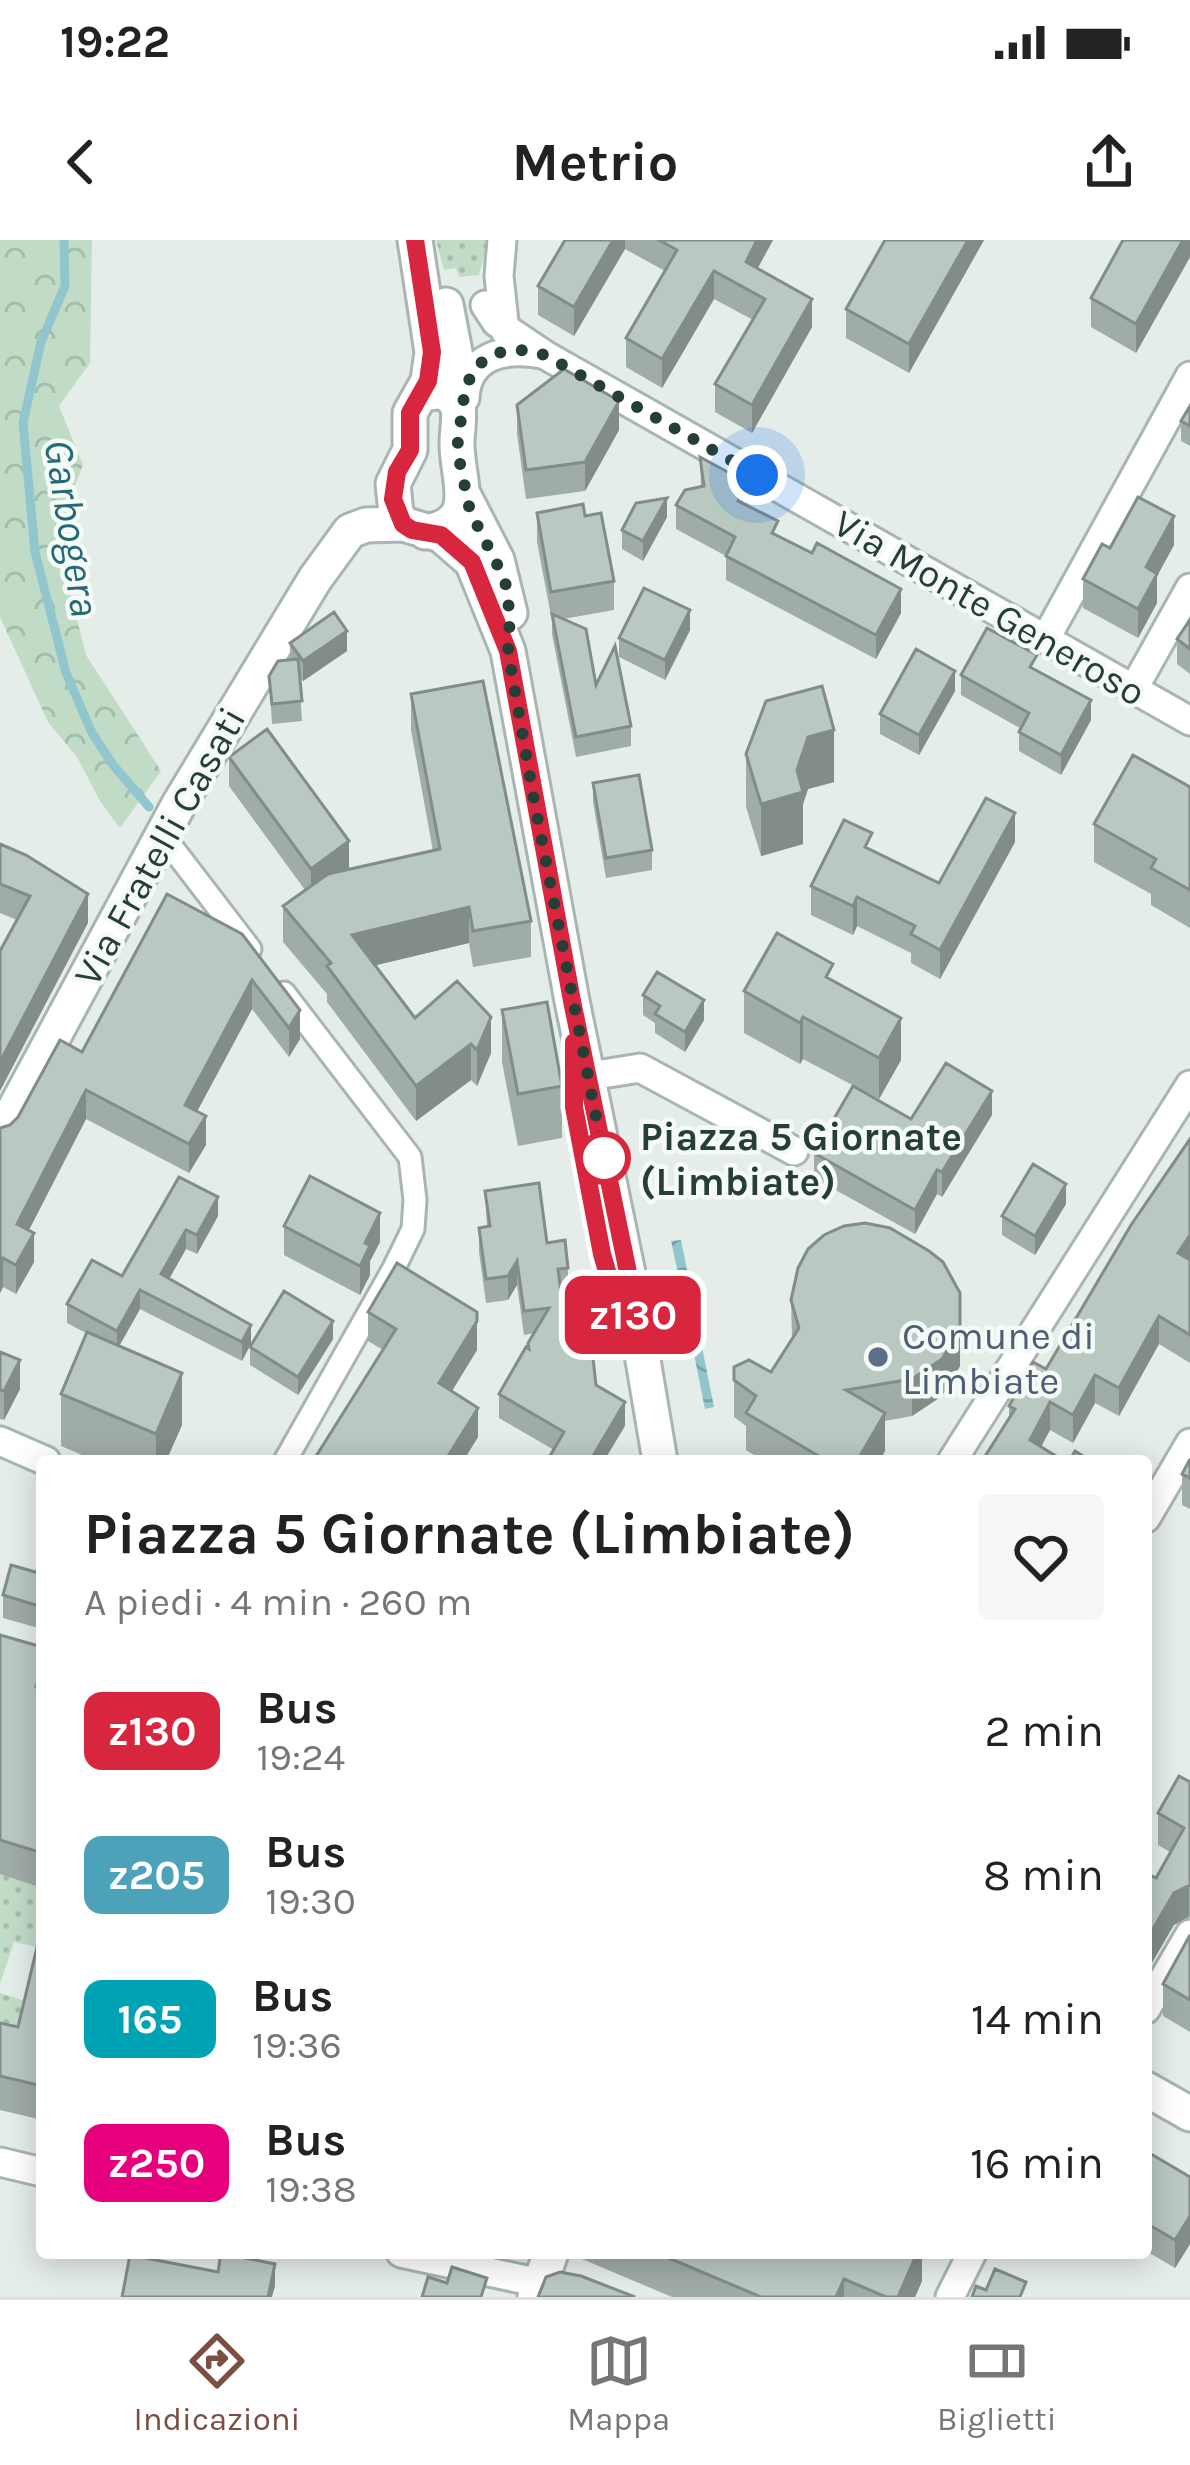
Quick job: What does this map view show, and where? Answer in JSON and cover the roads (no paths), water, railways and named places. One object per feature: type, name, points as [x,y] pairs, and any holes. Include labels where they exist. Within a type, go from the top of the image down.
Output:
[{"type":"street","points":[[415,240],[431,333],[430,370],[457,449],[464,494],[505,580],[508,651]]},
{"type":"street","points":[[425,240],[447,306],[458,368],[445,406]]},
{"type":"street","points":[[502,240],[501,340],[445,406],[410,413],[410,450],[393,484],[396,513],[414,528],[452,542],[472,562],[508,651],[633,1317],[650,1452]]},
{"type":"street","points":[[447,306],[485,304],[499,276]]},
{"type":"street","name":"Via Monte Generoso","points":[[485,304],[501,340],[545,355],[1190,721]]},
{"type":"street","points":[[1046,638],[1190,376]]},
{"type":"street","name":"Via Fratelli Casati","points":[[327,561],[346,520],[362,502],[393,484]]},
{"type":"street","points":[[414,528],[448,525],[464,494]]},
{"type":"street","name":"Via Fratelli Casati","points":[[0,1136],[249,684],[327,561],[350,531],[366,525],[414,528]]},
{"type":"street","points":[[1134,688],[1190,588]]},
{"type":"street","points":[[164,837],[410,1156],[416,1200],[413,1228],[288,1455]]},
{"type":"street","points":[[572,1001],[574,1107],[602,1254],[609,1278],[633,1317]]},
{"type":"street","points":[[590,1076],[640,1068],[794,1151]]},
{"type":"street","points":[[956,1455],[1186,1098]]},
{"type":"street","points":[[0,1441],[36,1457]]},
{"type":"street","points":[[1152,1508],[1190,1442]]},
{"type":"street","points":[[1152,1999],[1190,1934]]},
{"type":"street","points":[[1152,2093],[1190,2114]]},
{"type":"street","points":[[0,2162],[36,2171]]},
{"type":"street","points":[[435,2259],[542,2278],[576,2297]]},
{"type":"street","points":[[950,2297],[969,2259]]},
{"type":"water","points":[[681,1240],[695,1309],[686,1311],[671,1241]]},
{"type":"water","points":[[700,1337],[714,1407],[705,1409],[691,1339]]},
{"type":"waterway","name":"Garbogera","points":[[64,240],[65,286],[41,342],[23,423],[35,552],[66,673],[92,733],[149,807]]},
{"type":"place","name":"Piazza 5 Giornate (Limbiate)","points":[[604,1158]]},
{"type":"place","name":"Comune di Limbiate","points":[[878,1357]]}]
